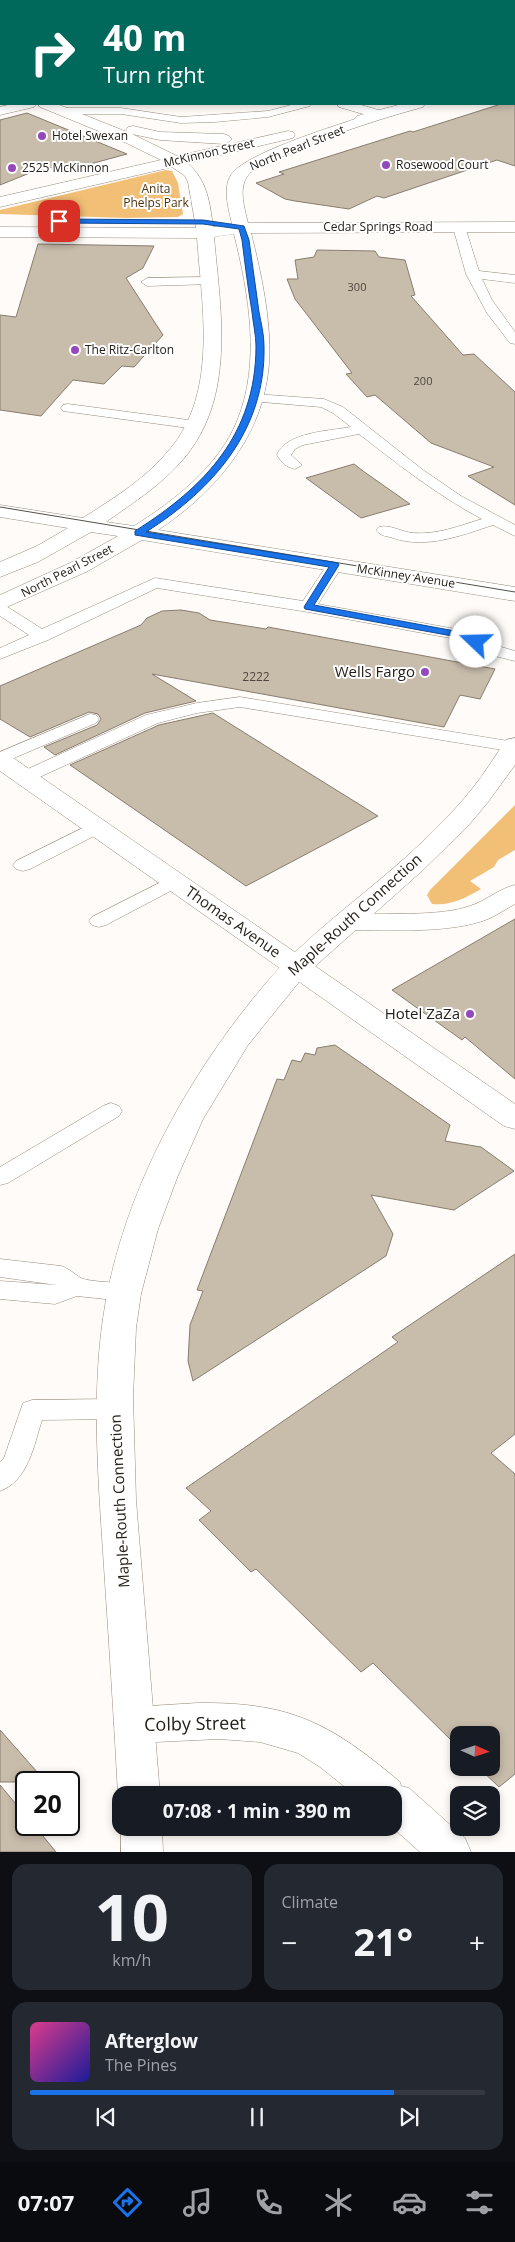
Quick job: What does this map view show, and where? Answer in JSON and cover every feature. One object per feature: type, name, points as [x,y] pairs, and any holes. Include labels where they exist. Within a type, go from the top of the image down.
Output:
[{"type":"main road","points":[[0,112],[25,105]]},
{"type":"main road","points":[[47,105],[67,113],[160,136],[216,139],[280,137]]},
{"type":"main road","points":[[347,105],[380,116]]},
{"type":"main road","name":"McKinnon Street","points":[[0,202],[172,161],[380,116],[415,105]]},
{"type":"main road","name":"North Pearl Street","points":[[0,570],[50,548],[88,525],[144,486],[179,452],[196,425],[208,391],[213,356],[209,281],[198,186],[186,169],[155,151],[67,113]]},
{"type":"main road","name":"North Pearl Street","points":[[0,603],[88,563],[160,519],[197,488],[221,462],[239,437],[255,398],[260,345],[258,320],[235,193],[237,178],[241,172],[260,160],[380,116]]},
{"type":"main road","name":"Cedar Springs Road","points":[[0,220],[204,228]]},
{"type":"main road","name":"Cedar Springs Road","points":[[0,232],[204,228],[515,227]]},
{"type":"main road","name":"McKinney Avenue","points":[[0,510],[515,594]]},
{"type":"main road","name":"Maple-Routh Connection","points":[[138,1786],[116,1478],[119,1342],[124,1292],[137,1243],[165,1166],[186,1122],[208,1080],[248,1021],[296,966],[409,868],[452,826],[512,757]]},
{"type":"main road","name":"Thomas Avenue","points":[[0,759],[515,1119]]},
{"type":"main road","points":[[347,922],[442,920],[478,913],[515,893]]},
{"type":"main road","name":"Colby Street","points":[[134,1725],[220,1720],[261,1723],[302,1736],[345,1761],[374,1786]]},
{"type":"main road","points":[[402,1809],[450,1852]]},
{"type":"main road","points":[[141,1836],[142,1852]]},
{"type":"lane","points":[[67,113],[121,111],[181,120],[215,120],[268,114],[302,105]]},
{"type":"lane","points":[[459,227],[472,274],[489,307],[515,340]]},
{"type":"lane","points":[[472,274],[515,279]]},
{"type":"lane","points":[[147,282],[209,281]]},
{"type":"lane","points":[[255,398],[324,403],[338,410],[448,494],[515,531]]},
{"type":"lane","points":[[68,408],[196,425]]},
{"type":"lane","points":[[295,465],[288,461],[284,455],[291,445],[299,441],[362,429]]},
{"type":"lane","points":[[384,530],[401,537],[423,540],[437,538],[494,520]]},
{"type":"lane","points":[[308,607],[335,565]]},
{"type":"lane","points":[[0,654],[154,583],[308,607],[466,636],[485,648],[515,656]]},
{"type":"lane","points":[[0,609],[42,636]]},
{"type":"lane","points":[[25,777],[152,719],[197,708],[240,702],[512,757]]},
{"type":"lane","points":[[0,759],[90,719]]},
{"type":"lane","points":[[23,865],[97,827]]},
{"type":"lane","points":[[99,921],[175,881]]},
{"type":"lane","points":[[0,1177],[112,1111]]},
{"type":"lane","points":[[0,1268],[61,1275],[76,1287]]},
{"type":"lane","points":[[0,1290],[55,1295],[76,1287],[124,1292]]},
{"type":"lane","points":[[0,1480],[15,1463],[32,1410],[116,1410]]},
{"type":"green space","name":"Anita Phelps Park","points":[[166,170],[172,171],[178,183],[183,214],[178,217],[127,218],[0,214],[0,210]]},
{"type":"green space","points":[[515,805],[515,850],[498,860],[494,867],[470,881],[481,889],[452,903],[432,904],[427,895],[430,890]]},
{"type":"building","name":"Rosewood Court","points":[[498,105],[515,105],[515,166],[497,160],[384,198],[377,196],[349,209],[285,199],[256,183],[284,174],[279,172],[410,131],[413,132]]},
{"type":"building","name":"Hotel Swexan","points":[[27,113],[127,154],[61,172],[47,166],[0,185],[0,120]]},
{"type":"building","points":[[38,244],[154,246],[143,268],[126,278],[163,335],[134,367],[122,366],[104,384],[73,380],[41,416],[0,410],[0,315],[16,317]]},
{"type":"building","points":[[317,250],[375,251],[379,257],[405,260],[415,295],[411,296],[463,355],[474,354],[515,392],[515,505],[468,476],[494,467],[431,443],[375,395],[367,397],[346,374],[352,373],[295,299],[287,279],[298,279],[295,260],[314,257]]},
{"type":"building","points":[[354,464],[410,504],[361,518],[306,478]]},
{"type":"building","points":[[181,610],[199,613],[210,620],[266,629],[268,627],[495,669],[480,699],[460,695],[444,727],[152,674],[196,701],[145,713],[55,755],[44,747],[97,725],[101,719],[98,714],[89,712],[30,737],[0,719],[0,686],[141,625],[147,618],[162,611]]},
{"type":"building","points":[[213,713],[378,816],[246,886],[70,765],[159,725]]},
{"type":"building","name":"Hotel ZaZa","points":[[515,919],[515,1079],[465,1037],[462,1040],[392,990]]},
{"type":"building","points":[[335,1045],[450,1125],[445,1141],[481,1147],[514,1171],[454,1210],[371,1195],[393,1234],[386,1256],[193,1381],[188,1361],[190,1325],[203,1291],[197,1290],[277,1079],[284,1080],[292,1060],[301,1062],[305,1053],[315,1055],[317,1048]]},
{"type":"building","points":[[515,1254],[515,1434],[491,1453],[515,1474],[515,1774],[500,1786],[487,1776],[500,1776],[500,1726],[450,1726],[450,1739],[373,1663],[361,1672],[256,1569],[251,1572],[199,1520],[211,1511],[186,1488],[398,1342],[392,1337]]},
{"type":"building","points":[[0,1730],[36,1771],[15,1771],[15,1782],[0,1782]]},
{"type":"building","points":[[0,1785],[15,1803],[15,1836],[43,1836],[56,1852],[0,1852]]},
{"type":"tram line","points":[[0,507],[515,592]]},
{"type":"place","name":"Hotel Swexan","points":[[42,136]]},
{"type":"place","name":"Rosewood Court","points":[[386,165]]},
{"type":"place","name":"2525 McKinnon","points":[[12,168]]},
{"type":"place","name":"The Ritz-Carlton","points":[[75,350]]},
{"type":"place","name":"Wells Fargo","points":[[425,672]]},
{"type":"place","name":"Hotel ZaZa","points":[[470,1014]]},
{"type":"route","points":[[59,221],[203,222],[242,228],[258,320],[260,345],[258,380],[249,416],[239,437],[221,462],[197,488],[160,519],[138,533],[335,565],[308,607],[466,636],[476,642]]}]
